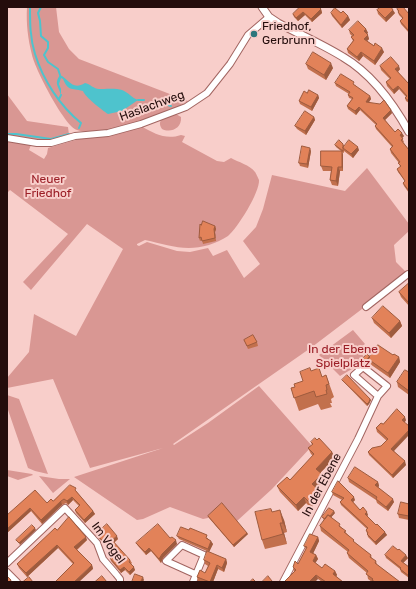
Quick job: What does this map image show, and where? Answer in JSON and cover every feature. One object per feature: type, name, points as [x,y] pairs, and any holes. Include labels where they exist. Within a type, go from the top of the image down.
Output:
[{"type":"street","points":[[262,7],[278,24],[344,57],[364,72],[383,93],[409,132]]},
{"type":"street","name":"Haslachweg","points":[[7,138],[45,144],[59,142],[74,136],[108,133],[142,124],[186,107],[207,93],[218,80],[248,35],[269,16]]},
{"type":"street","points":[[366,307],[409,274]]},
{"type":"street","name":"In der Ebene","points":[[283,582],[358,439],[378,396],[387,386],[363,367],[354,375],[378,396]]},
{"type":"street","name":"Im Vogel","points":[[7,563],[66,508],[97,543],[103,559],[120,578],[120,582]]},
{"type":"street","points":[[193,582],[197,575],[204,555],[182,545],[166,561],[197,575]]},
{"type":"street","points":[[7,572],[17,582]]},
{"type":"green space","points":[[27,7],[56,7],[59,32],[69,49],[79,59],[188,101],[150,118],[117,128],[88,132],[77,130],[65,119],[58,109],[34,62],[28,37]]},
{"type":"green space","points":[[7,94],[27,121],[68,127],[69,135],[55,141],[42,142],[7,136]]},
{"type":"green space","points":[[176,114],[181,117],[178,127],[172,130],[162,129],[160,125],[161,120]]},
{"type":"green space","name":"Neuer Friedhof","points":[[141,126],[165,136],[185,136],[182,142],[217,161],[224,162],[231,158],[244,164],[253,170],[259,180],[256,193],[247,210],[232,232],[223,239],[209,245],[192,248],[177,247],[145,240],[137,244],[139,246],[147,242],[177,251],[190,252],[208,248],[213,256],[227,250],[244,278],[260,264],[243,241],[256,227],[263,209],[272,175],[345,191],[367,168],[409,224],[409,231],[394,245],[396,262],[408,274],[312,347],[173,444],[174,445],[208,423],[259,386],[312,446],[272,489],[237,521],[223,505],[208,518],[203,519],[170,507],[143,519],[137,520],[74,477],[163,448],[90,468],[53,379],[7,388],[7,378],[29,352],[34,314],[76,336],[123,249],[87,224],[31,290],[23,282],[68,234],[10,190],[7,193],[7,141],[31,145],[29,150],[44,159],[48,148],[79,139]]},
{"type":"green space","name":"In der Ebene Spielplatz","points":[[353,330],[365,344],[358,349],[364,357],[357,366],[340,376],[319,355]]},
{"type":"green space","points":[[7,395],[19,399],[48,474],[28,468],[7,407]]},
{"type":"green space","points":[[7,470],[33,475],[18,480],[7,476]]},
{"type":"green space","points":[[39,476],[59,479],[70,479],[53,493]]},
{"type":"water","points":[[60,75],[71,84],[77,86],[85,83],[97,89],[120,89],[138,100],[122,111],[108,114],[90,100],[83,91],[68,87],[61,78],[59,84],[61,95],[57,83]]},
{"type":"building","points":[[300,7],[319,7],[321,9],[311,19],[303,12],[296,18],[293,14]]},
{"type":"building","points":[[381,7],[391,7],[393,10],[385,18],[377,10]]},
{"type":"building","points":[[403,7],[409,14],[409,31],[400,21],[403,18],[397,9]]},
{"type":"building","points":[[335,8],[341,13],[343,11],[348,16],[341,25],[331,13]]},
{"type":"building","points":[[358,21],[366,29],[364,31],[368,35],[364,39],[374,46],[375,43],[382,48],[374,61],[361,52],[357,57],[347,49],[354,40],[351,37],[354,35],[349,30]]},
{"type":"building","points":[[313,52],[331,63],[324,75],[306,64]]},
{"type":"building","points":[[391,57],[399,66],[395,69],[409,84],[409,101],[405,98],[407,96],[398,86],[393,90],[386,82],[391,78],[380,66]]},
{"type":"building","points":[[341,74],[354,82],[353,84],[370,96],[366,102],[380,104],[384,100],[391,110],[383,118],[395,132],[398,129],[402,133],[400,135],[403,139],[401,140],[409,150],[409,191],[403,183],[405,181],[397,169],[401,166],[398,163],[400,162],[390,149],[393,146],[375,126],[377,124],[359,107],[355,111],[347,106],[353,98],[348,95],[350,92],[335,83]]},
{"type":"building","points":[[309,90],[318,95],[311,107],[299,101],[304,91],[307,93]]},
{"type":"building","points":[[305,111],[314,117],[305,131],[295,126]]},
{"type":"building","points":[[339,140],[343,144],[343,151],[335,145]]},
{"type":"building","points":[[349,140],[358,147],[351,154],[343,148]]},
{"type":"building","points":[[302,146],[310,148],[307,164],[299,163]]},
{"type":"building","points":[[321,151],[342,151],[342,167],[338,167],[336,181],[330,180],[332,167],[321,166]]},
{"type":"building","points":[[203,221],[215,226],[215,238],[202,241],[201,237],[199,238],[200,224],[201,225]]},
{"type":"building","points":[[409,283],[409,303],[399,292]]},
{"type":"building","points":[[383,306],[400,321],[389,333],[372,318]]},
{"type":"building","points":[[253,335],[257,342],[247,346],[244,340]]},
{"type":"building","points":[[378,345],[393,355],[394,354],[399,357],[388,373],[368,359]]},
{"type":"building","points":[[367,354],[370,357],[367,364],[362,360]]},
{"type":"building","points":[[310,368],[311,371],[319,368],[322,377],[326,375],[329,384],[326,385],[327,394],[316,397],[314,391],[294,398],[291,388],[295,387],[294,384],[303,381],[300,372]]},
{"type":"building","points":[[405,370],[409,372],[409,391],[397,382]]},
{"type":"building","points":[[347,375],[370,399],[367,404],[342,380]]},
{"type":"building","points":[[397,409],[405,417],[402,420],[409,426],[409,430],[391,449],[405,461],[392,475],[368,452],[372,448],[381,446],[388,439],[376,428],[381,423],[383,424]]},
{"type":"building","points":[[315,438],[317,440],[319,438],[332,452],[316,469],[322,474],[312,484],[319,490],[309,502],[304,497],[296,505],[277,486],[287,477],[290,480],[314,454],[308,448],[313,444],[311,442]]},
{"type":"building","points":[[355,467],[378,482],[375,485],[393,499],[386,507],[376,499],[377,497],[348,478]]},
{"type":"building","points":[[338,481],[354,497],[351,500],[360,510],[363,507],[367,512],[365,514],[385,532],[375,542],[367,534],[368,533],[366,530],[368,528],[340,502],[344,498],[332,492]]},
{"type":"building","points":[[70,485],[76,488],[75,490],[93,511],[84,520],[75,510],[80,505],[72,497],[67,501],[64,499],[61,501],[41,520],[30,508],[7,529],[7,515],[35,490],[47,503],[51,499],[53,501]]},
{"type":"building","points":[[401,502],[409,504],[409,516],[398,514]]},
{"type":"building","points":[[222,503],[247,533],[233,545],[208,516]]},
{"type":"building","points":[[329,508],[334,511],[325,519],[322,517]]},
{"type":"building","points":[[271,509],[272,512],[280,510],[283,523],[280,523],[283,534],[262,540],[255,512]]},
{"type":"building","points":[[328,515],[340,524],[339,526],[346,531],[344,532],[354,540],[353,541],[371,555],[370,557],[376,561],[375,563],[400,582],[375,582],[372,580],[373,579],[366,574],[368,571],[347,553],[349,550],[320,526]]},
{"type":"building","points":[[69,517],[86,537],[74,547],[92,565],[74,582],[55,582],[74,563],[57,545],[26,573],[17,564],[55,528],[57,530]]},
{"type":"building","points":[[107,524],[117,536],[112,540],[130,560],[129,562],[134,567],[129,572],[124,567],[120,570],[110,558],[115,554],[96,534]]},
{"type":"building","points":[[158,524],[170,538],[172,537],[176,540],[159,559],[149,548],[145,552],[136,543]]},
{"type":"building","points":[[32,525],[35,528],[19,543],[16,540]]},
{"type":"building","points":[[181,527],[189,530],[190,528],[207,535],[206,538],[211,541],[208,549],[177,536]]},
{"type":"building","points":[[310,534],[318,537],[310,552],[316,555],[313,561],[322,568],[325,564],[335,571],[333,574],[343,582],[326,582],[316,575],[309,582],[285,582],[296,570],[293,567],[295,561],[298,564],[307,547],[304,546]]},
{"type":"building","points":[[393,546],[406,555],[401,561],[409,567],[409,576],[385,555]]},
{"type":"building","points":[[207,551],[226,559],[222,568],[217,565],[210,582],[197,577],[200,570],[205,573],[210,563],[204,560]]},
{"type":"building","points":[[135,574],[143,577],[141,581],[144,582],[132,582]]},
{"type":"building","points":[[7,576],[11,580],[9,582],[7,582]]},
{"type":"building","points":[[102,576],[107,582],[95,582]]},
{"type":"building","points":[[268,576],[272,581],[271,582],[262,582]]},
{"type":"building","points":[[29,577],[33,582],[23,582]]},
{"type":"waterway","points":[[30,7],[31,36],[38,64],[59,101],[81,123],[79,128]]},
{"type":"waterway","points":[[41,7],[38,13],[41,36],[48,42],[48,48],[44,55],[48,62],[58,69],[60,75]]},
{"type":"waterway","points":[[59,99],[61,95]]},
{"type":"waterway","points":[[138,100],[144,100]]},
{"type":"waterway","points":[[156,101],[171,106]]},
{"type":"waterway","points":[[7,134],[51,139],[69,134]]},
{"type":"place","name":"Friedhof, Gerbrunn","points":[[254,34]]}]
